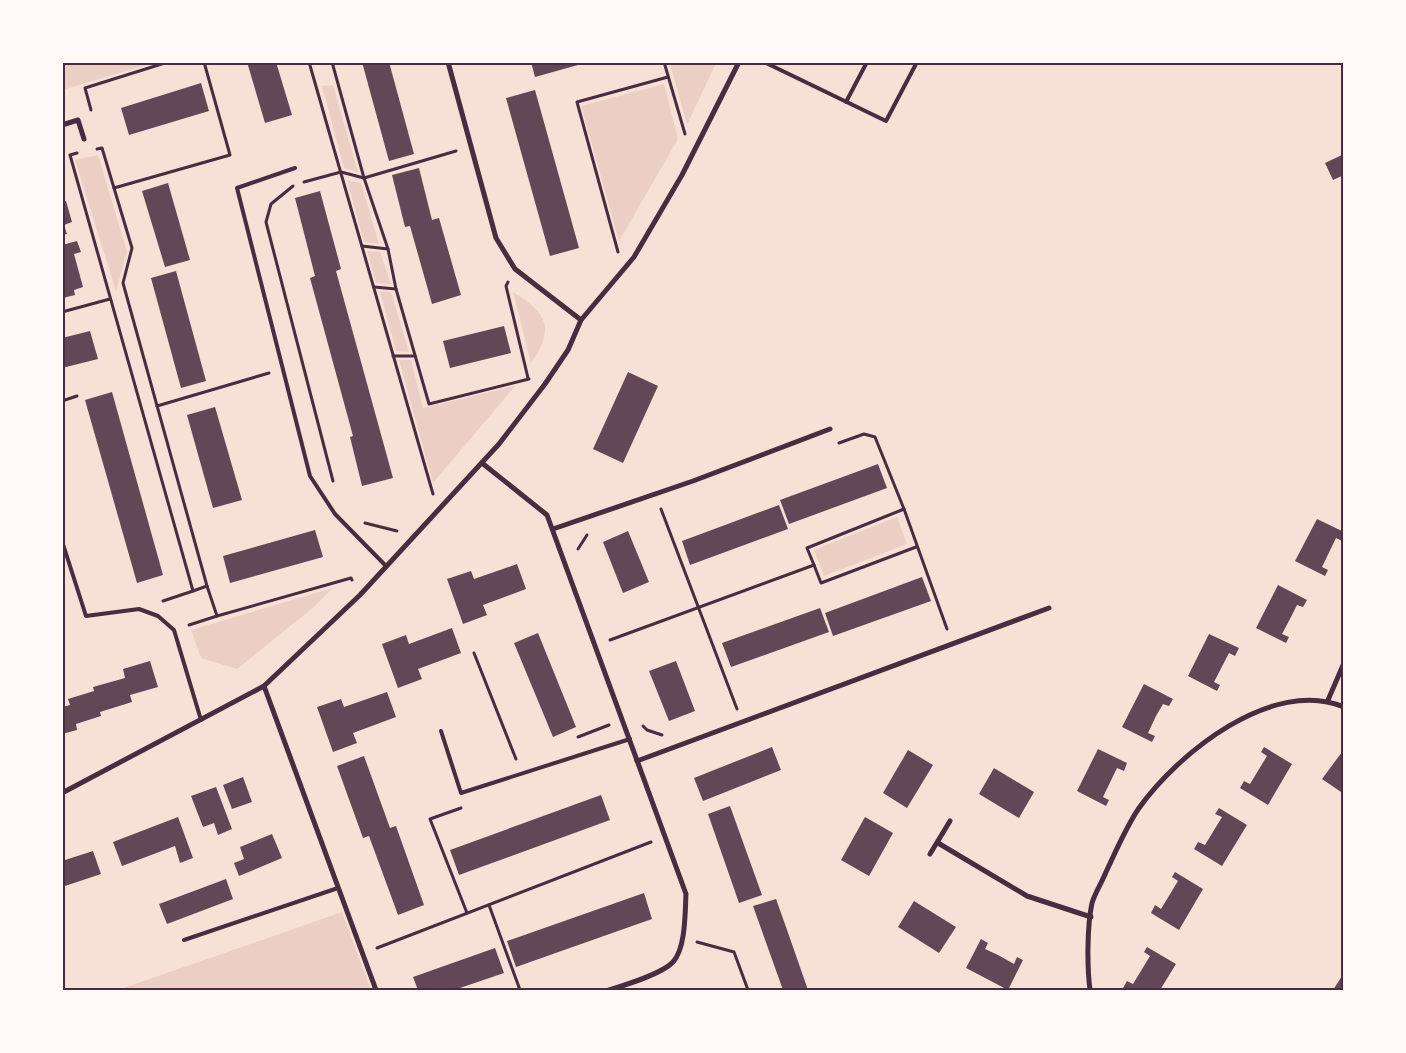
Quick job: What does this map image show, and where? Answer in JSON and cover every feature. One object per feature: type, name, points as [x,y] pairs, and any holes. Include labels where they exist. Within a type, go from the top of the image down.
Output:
[{"type":"street","points":[[448,62],[496,238],[515,269],[581,320]]},
{"type":"street","points":[[62,794],[264,686],[360,595],[482,462],[541,389],[568,350],[581,320],[634,257],[692,157],[739,62]]},
{"type":"street","points":[[62,125],[78,120],[84,139]]},
{"type":"street","points":[[553,530],[692,481],[830,429]]},
{"type":"street","points":[[482,462],[547,515],[686,894],[685,931],[673,962],[646,977],[609,990]]},
{"type":"street","points":[[637,761],[1049,608]]},
{"type":"street","points":[[1328,700],[1344,663]]},
{"type":"street","points":[[264,686],[376,990]]},
{"type":"street","points":[[1090,990],[1088,974],[1092,903],[1116,851],[1139,809],[1163,778],[1192,751],[1229,725],[1264,709],[1299,700],[1328,700],[1344,707]]},
{"type":"street","points":[[930,854],[950,821]]},
{"type":"street","points":[[938,843],[1027,896],[1091,917]]},
{"type":"lane","points":[[764,62],[886,121],[917,62]]},
{"type":"lane","points":[[846,102],[866,62]]},
{"type":"lane","points":[[295,168],[236,188],[310,476],[335,514],[386,566]]},
{"type":"lane","points":[[62,540],[86,616],[139,609],[158,616],[174,630],[201,720]]},
{"type":"lane","points":[[441,731],[461,793],[630,739]]},
{"type":"lane","points":[[184,940],[338,888]]},
{"type":"path","points":[[92,114],[85,88],[168,62]]},
{"type":"path","points":[[114,188],[230,156],[204,62]]},
{"type":"path","points":[[309,62],[437,511]]},
{"type":"path","points":[[332,62],[364,178],[388,249],[396,289],[428,404],[528,378]]},
{"type":"path","points":[[664,62],[692,157]]},
{"type":"path","points":[[623,270],[577,102],[668,77]]},
{"type":"path","points":[[99,139],[132,248],[123,282],[217,616]]},
{"type":"path","points":[[335,489],[266,222],[272,204],[295,185],[341,172],[364,178],[471,147]]},
{"type":"path","points":[[94,150],[102,148]]},
{"type":"path","points":[[86,151],[70,155],[193,591]]},
{"type":"path","points":[[362,246],[388,249]]},
{"type":"path","points":[[515,269],[506,286],[528,378],[541,389]]},
{"type":"path","points":[[374,287],[396,289]]},
{"type":"path","points":[[62,312],[110,299]]},
{"type":"path","points":[[393,356],[415,356]]},
{"type":"path","points":[[157,406],[282,369]]},
{"type":"path","points":[[62,401],[77,396]]},
{"type":"path","points":[[838,443],[864,434],[875,437],[904,509],[916,547],[948,630],[944,636]]},
{"type":"path","points":[[660,506],[738,711],[729,714]]},
{"type":"path","points":[[904,509],[807,548],[821,583],[916,547]]},
{"type":"path","points":[[359,516],[365,523],[393,528],[410,540]]},
{"type":"path","points":[[577,554],[578,547],[588,534]]},
{"type":"path","points":[[595,645],[814,565]]},
{"type":"path","points":[[174,630],[351,578],[360,595]]},
{"type":"path","points":[[139,609],[207,586]]},
{"type":"path","points":[[605,632],[612,650]]},
{"type":"path","points":[[474,652],[518,762]]},
{"type":"path","points":[[570,741],[622,719]]},
{"type":"path","points":[[638,721],[647,730],[664,736]]},
{"type":"path","points":[[467,806],[430,819],[467,913]]},
{"type":"path","points":[[363,954],[665,837]]},
{"type":"path","points":[[488,905],[520,990]]},
{"type":"path","points":[[682,938],[734,952],[748,990]]},
{"type":"shaded area","points":[[63,62],[152,62],[152,63],[63,90]]},
{"type":"shaded area","points":[[670,63],[716,63],[687,125]]},
{"type":"shaded area","points":[[664,84],[678,139],[619,241],[581,106]]},
{"type":"shaded area","points":[[333,85],[358,172],[344,168],[322,86]]},
{"type":"shaded area","points":[[98,155],[127,252],[116,291],[75,160]]},
{"type":"shaded area","points":[[347,180],[361,183],[379,244],[364,242]]},
{"type":"shaded area","points":[[367,251],[380,252],[391,284],[376,283]]},
{"type":"shaded area","points":[[380,291],[391,292],[409,352],[396,351]]},
{"type":"shaded area","points":[[513,292],[534,307],[544,323],[543,340],[539,351],[531,363]]},
{"type":"shaded area","points":[[399,360],[411,360],[423,408],[515,386],[433,483]]},
{"type":"shaded area","points":[[897,517],[907,544],[824,576],[814,550]]},
{"type":"shaded area","points":[[333,588],[314,607],[237,669],[201,658],[191,630]]},
{"type":"shaded area","points":[[342,912],[371,990],[118,990]]},
{"type":"building","points":[[247,62],[276,62],[292,115],[265,123]]},
{"type":"building","points":[[362,62],[389,62],[414,154],[389,161]]},
{"type":"building","points":[[531,62],[585,62],[585,63],[535,77]]},
{"type":"building","points":[[201,83],[209,111],[129,135],[121,108]]},
{"type":"building","points":[[535,90],[579,248],[550,256],[506,98]]},
{"type":"building","points":[[1344,154],[1344,175],[1333,180],[1325,163]]},
{"type":"building","points":[[419,168],[432,220],[439,218],[461,295],[432,304],[410,226],[405,227],[392,175]]},
{"type":"building","points":[[168,183],[190,260],[165,267],[142,191]]},
{"type":"building","points":[[320,191],[341,269],[336,271],[393,478],[362,486],[350,437],[353,436],[310,278],[315,276],[295,198]]},
{"type":"building","points":[[66,201],[72,222],[64,225],[67,234],[62,235],[62,202]]},
{"type":"building","points":[[77,241],[81,252],[74,254],[83,287],[74,290],[75,295],[63,298],[62,245]]},
{"type":"building","points":[[176,271],[206,381],[181,388],[151,278]]},
{"type":"building","points":[[504,326],[511,353],[450,368],[443,341]]},
{"type":"building","points":[[90,331],[98,359],[62,368],[62,338]]},
{"type":"building","points":[[628,372],[658,386],[623,463],[593,449]]},
{"type":"building","points":[[112,392],[163,575],[137,583],[85,400]]},
{"type":"building","points":[[215,407],[242,500],[213,508],[187,415]]},
{"type":"building","points":[[878,464],[887,488],[789,524],[780,500]]},
{"type":"building","points":[[779,505],[788,529],[690,565],[682,541]]},
{"type":"building","points":[[1317,519],[1344,532],[1342,541],[1336,538],[1322,567],[1328,570],[1325,576],[1295,561]]},
{"type":"building","points":[[315,530],[323,557],[230,583],[223,556]]},
{"type":"building","points":[[628,531],[649,582],[623,593],[603,542]]},
{"type":"building","points":[[517,564],[526,589],[483,605],[487,615],[463,624],[447,579],[471,571],[474,579]]},
{"type":"building","points":[[922,577],[931,601],[833,636],[825,613]]},
{"type":"building","points":[[1278,585],[1307,600],[1303,607],[1297,605],[1282,634],[1289,637],[1286,643],[1256,628]]},
{"type":"building","points":[[820,608],[829,632],[731,667],[722,643]]},
{"type":"building","points":[[452,628],[461,653],[418,669],[422,679],[398,688],[382,644],[406,635],[409,644]]},
{"type":"building","points":[[538,633],[576,727],[553,737],[514,643]]},
{"type":"building","points":[[1209,634],[1239,648],[1235,656],[1229,653],[1214,682],[1220,685],[1217,691],[1188,676]]},
{"type":"building","points":[[150,661],[158,687],[130,695],[132,702],[100,712],[101,716],[76,724],[77,730],[62,734],[62,707],[70,705],[68,699],[94,691],[93,687],[125,678],[123,669]]},
{"type":"building","points":[[676,661],[695,711],[669,721],[649,671]]},
{"type":"building","points":[[1144,684],[1173,699],[1169,706],[1163,704],[1156,716],[1148,733],[1155,736],[1152,742],[1122,727]]},
{"type":"building","points":[[387,692],[396,717],[353,733],[357,743],[333,752],[317,707],[341,699],[344,707]]},
{"type":"building","points":[[772,747],[781,770],[703,801],[694,778]]},
{"type":"building","points":[[1264,747],[1292,764],[1268,805],[1240,788],[1244,781],[1250,784],[1267,756],[1261,752]]},
{"type":"building","points":[[1098,749],[1127,763],[1124,771],[1117,768],[1103,797],[1109,800],[1106,806],[1077,791]]},
{"type":"building","points":[[908,750],[933,765],[907,808],[883,793]]},
{"type":"building","points":[[1342,752],[1344,754],[1344,794],[1322,779]]},
{"type":"building","points":[[364,756],[390,828],[396,826],[424,905],[398,915],[369,836],[363,838],[337,766]]},
{"type":"building","points":[[994,768],[1034,792],[1019,818],[979,794]]},
{"type":"building","points":[[243,777],[252,802],[232,809],[223,785]]},
{"type":"building","points":[[216,787],[232,829],[218,835],[214,823],[203,827],[191,796]]},
{"type":"building","points":[[601,795],[610,820],[459,875],[450,850]]},
{"type":"building","points":[[730,806],[762,895],[739,903],[708,814]]},
{"type":"building","points":[[1219,808],[1247,825],[1222,866],[1194,849],[1198,842],[1205,845],[1222,817],[1215,814]]},
{"type":"building","points":[[178,817],[193,858],[180,863],[175,846],[122,866],[113,842]]},
{"type":"building","points":[[865,817],[893,833],[869,876],[841,860]]},
{"type":"building","points":[[272,834],[282,858],[239,876],[234,863],[244,859],[240,847]]},
{"type":"building","points":[[93,851],[101,874],[62,887],[62,861]]},
{"type":"building","points":[[1175,872],[1203,889],[1179,930],[1151,913],[1155,905],[1161,909],[1178,881],[1172,877]]},
{"type":"building","points":[[226,879],[233,899],[167,924],[159,904]]},
{"type":"building","points":[[644,893],[652,919],[516,967],[507,941]]},
{"type":"building","points":[[776,899],[808,990],[783,990],[753,906]]},
{"type":"building","points":[[914,901],[956,927],[939,953],[898,927]]},
{"type":"building","points":[[981,939],[988,943],[985,949],[1014,964],[1017,957],[1023,960],[1008,990],[966,968]]},
{"type":"building","points":[[1147,947],[1176,964],[1160,990],[1127,990],[1123,988],[1127,981],[1133,984],[1150,956],[1144,952]]},
{"type":"building","points":[[495,948],[504,973],[454,990],[418,990],[413,977]]},
{"type":"building","points":[[1342,976],[1344,990],[1333,990]]}]
